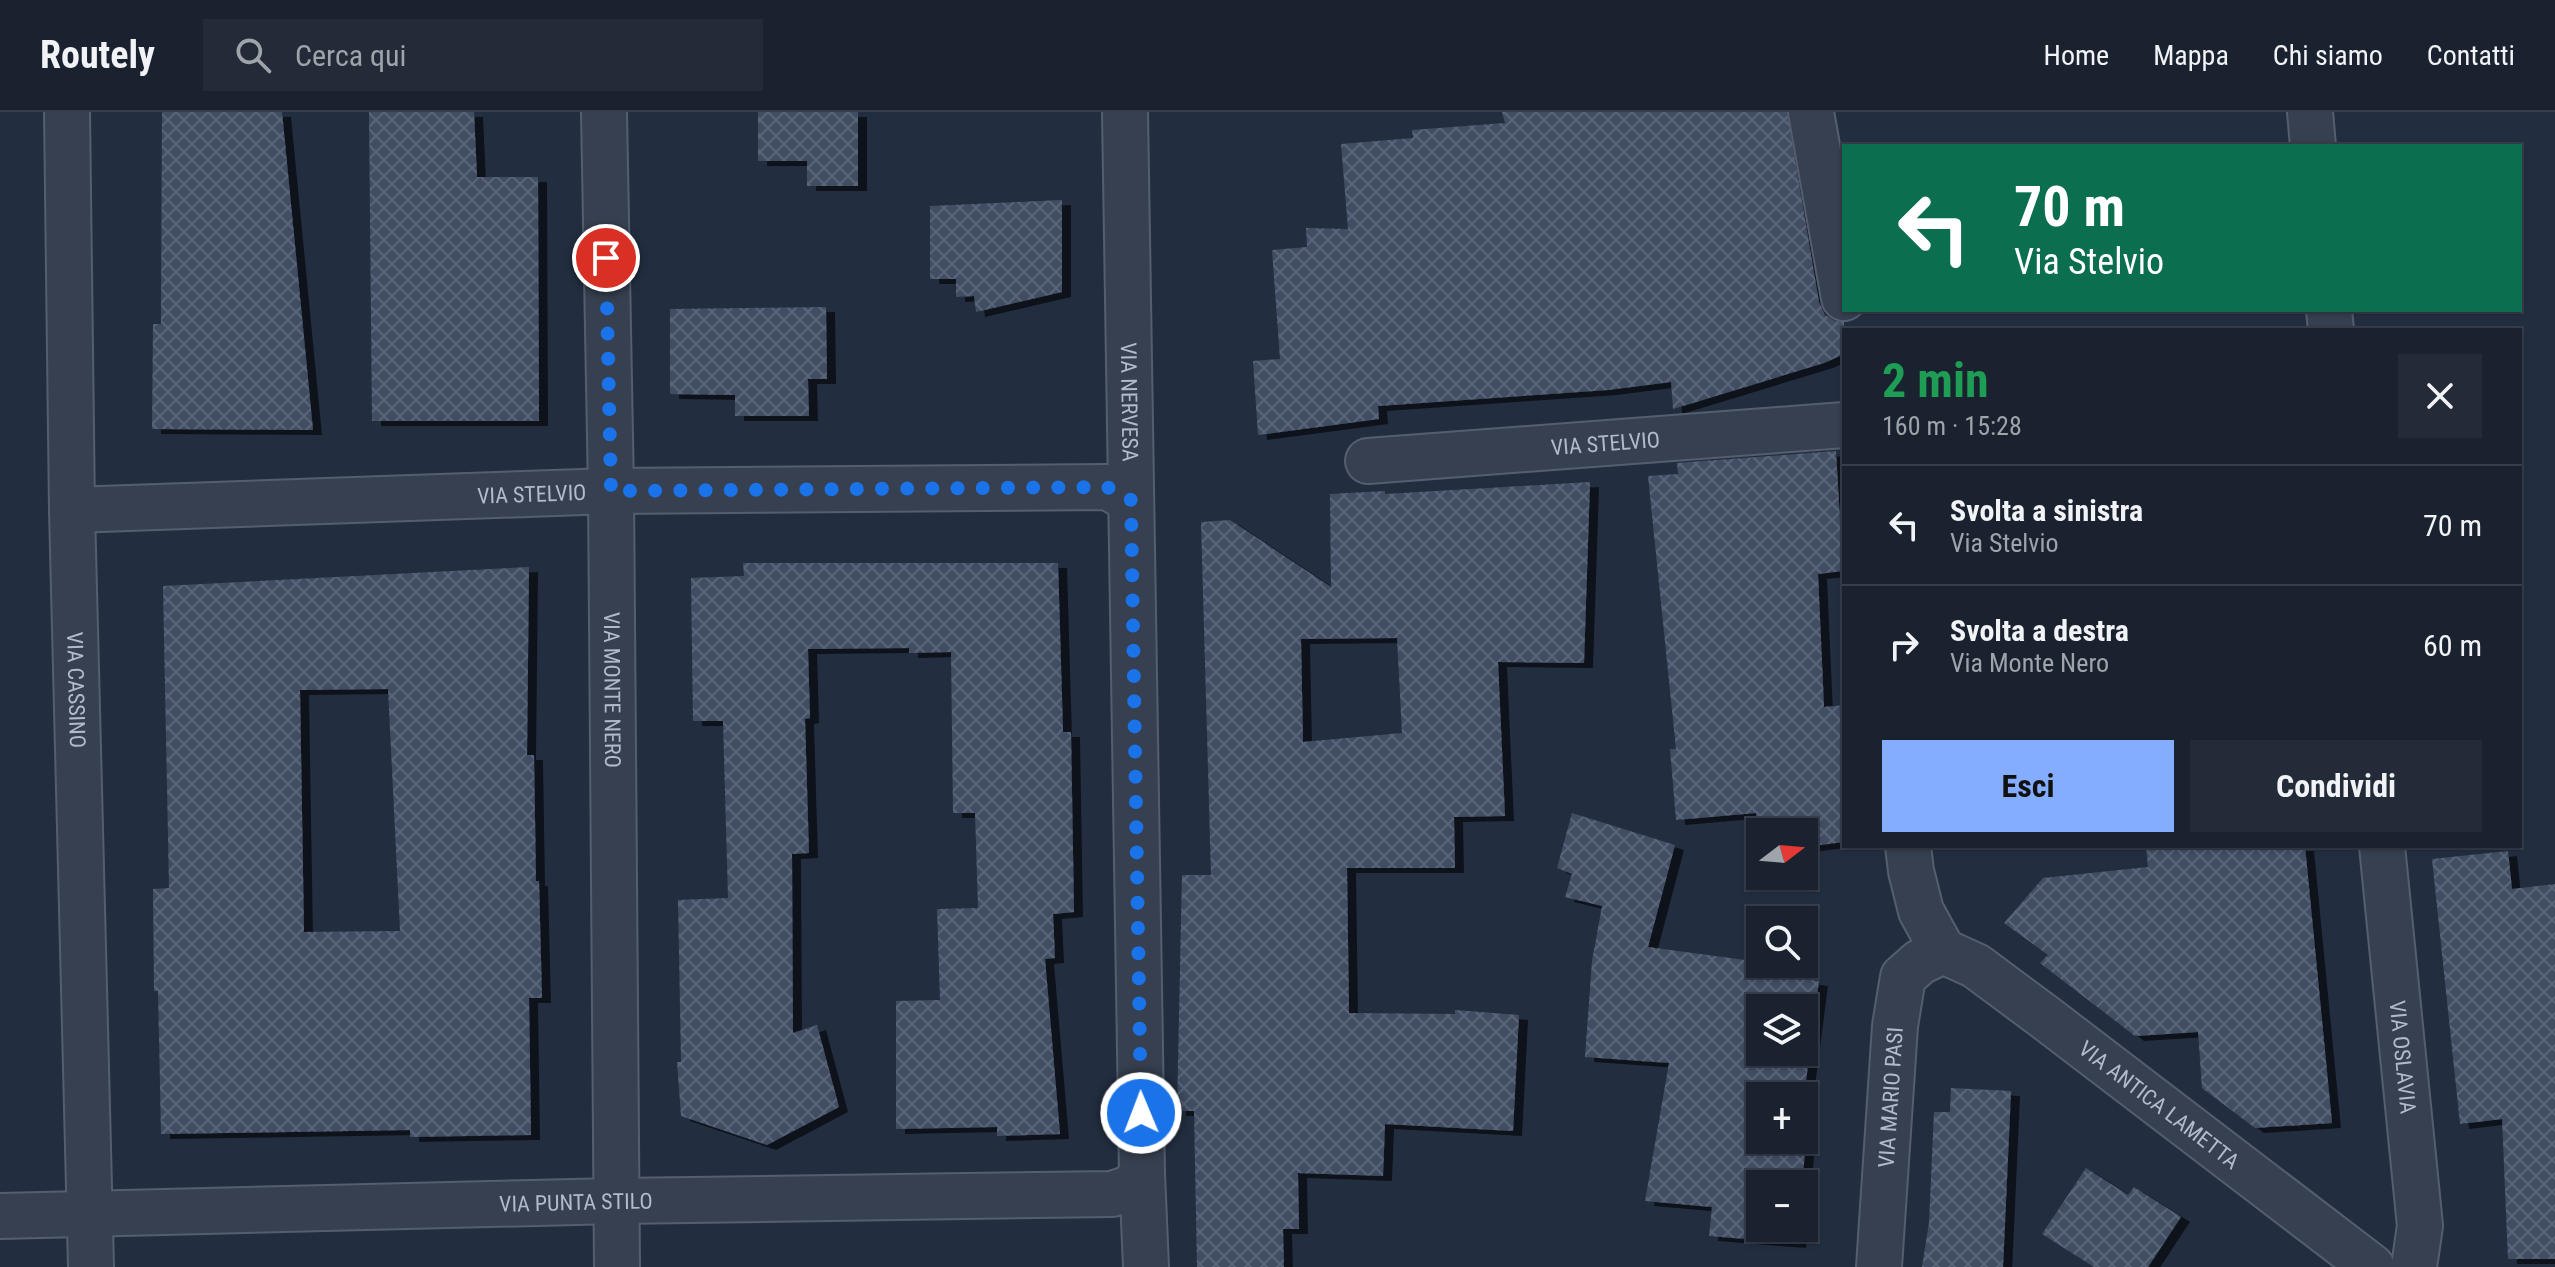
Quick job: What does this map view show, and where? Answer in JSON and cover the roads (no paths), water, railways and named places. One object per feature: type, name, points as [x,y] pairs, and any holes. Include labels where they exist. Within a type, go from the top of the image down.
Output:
[{"type":"street","name":"VIA CASSINO","points":[[67,112],[72,510],[91,1267]]},
{"type":"street","name":"VIA MONTE NERO","points":[[604,112],[611,491],[617,1267]]},
{"type":"street","name":"VIA NERVESA","points":[[1125,112],[1146,1267]]},
{"type":"street","points":[[1811,112],[1842,287]]},
{"type":"street","points":[[2310,112],[2313,144]]},
{"type":"street","name":"VIA STELVIO","points":[[1368,461],[1842,425]]},
{"type":"street","name":"VIA STELVIO","points":[[72,510],[611,491],[1107,487],[1131,500]]},
{"type":"street","points":[[1908,848],[1921,911],[1943,951]]},
{"type":"street","name":"VIA OSLAVIA","points":[[2382,848],[2420,1226],[2414,1267]]},
{"type":"street","name":"VIA MARIO PASI","points":[[1879,1267],[1895,1026],[1903,977],[1920,962],[1943,951]]},
{"type":"street","name":"VIA ANTICA LAMETTA","points":[[1943,951],[1976,966],[2372,1267]]},
{"type":"street","name":"VIA PUNTA STILO","points":[[0,1216],[616,1201],[1112,1194],[1131,1188],[1142,1174]]}]
